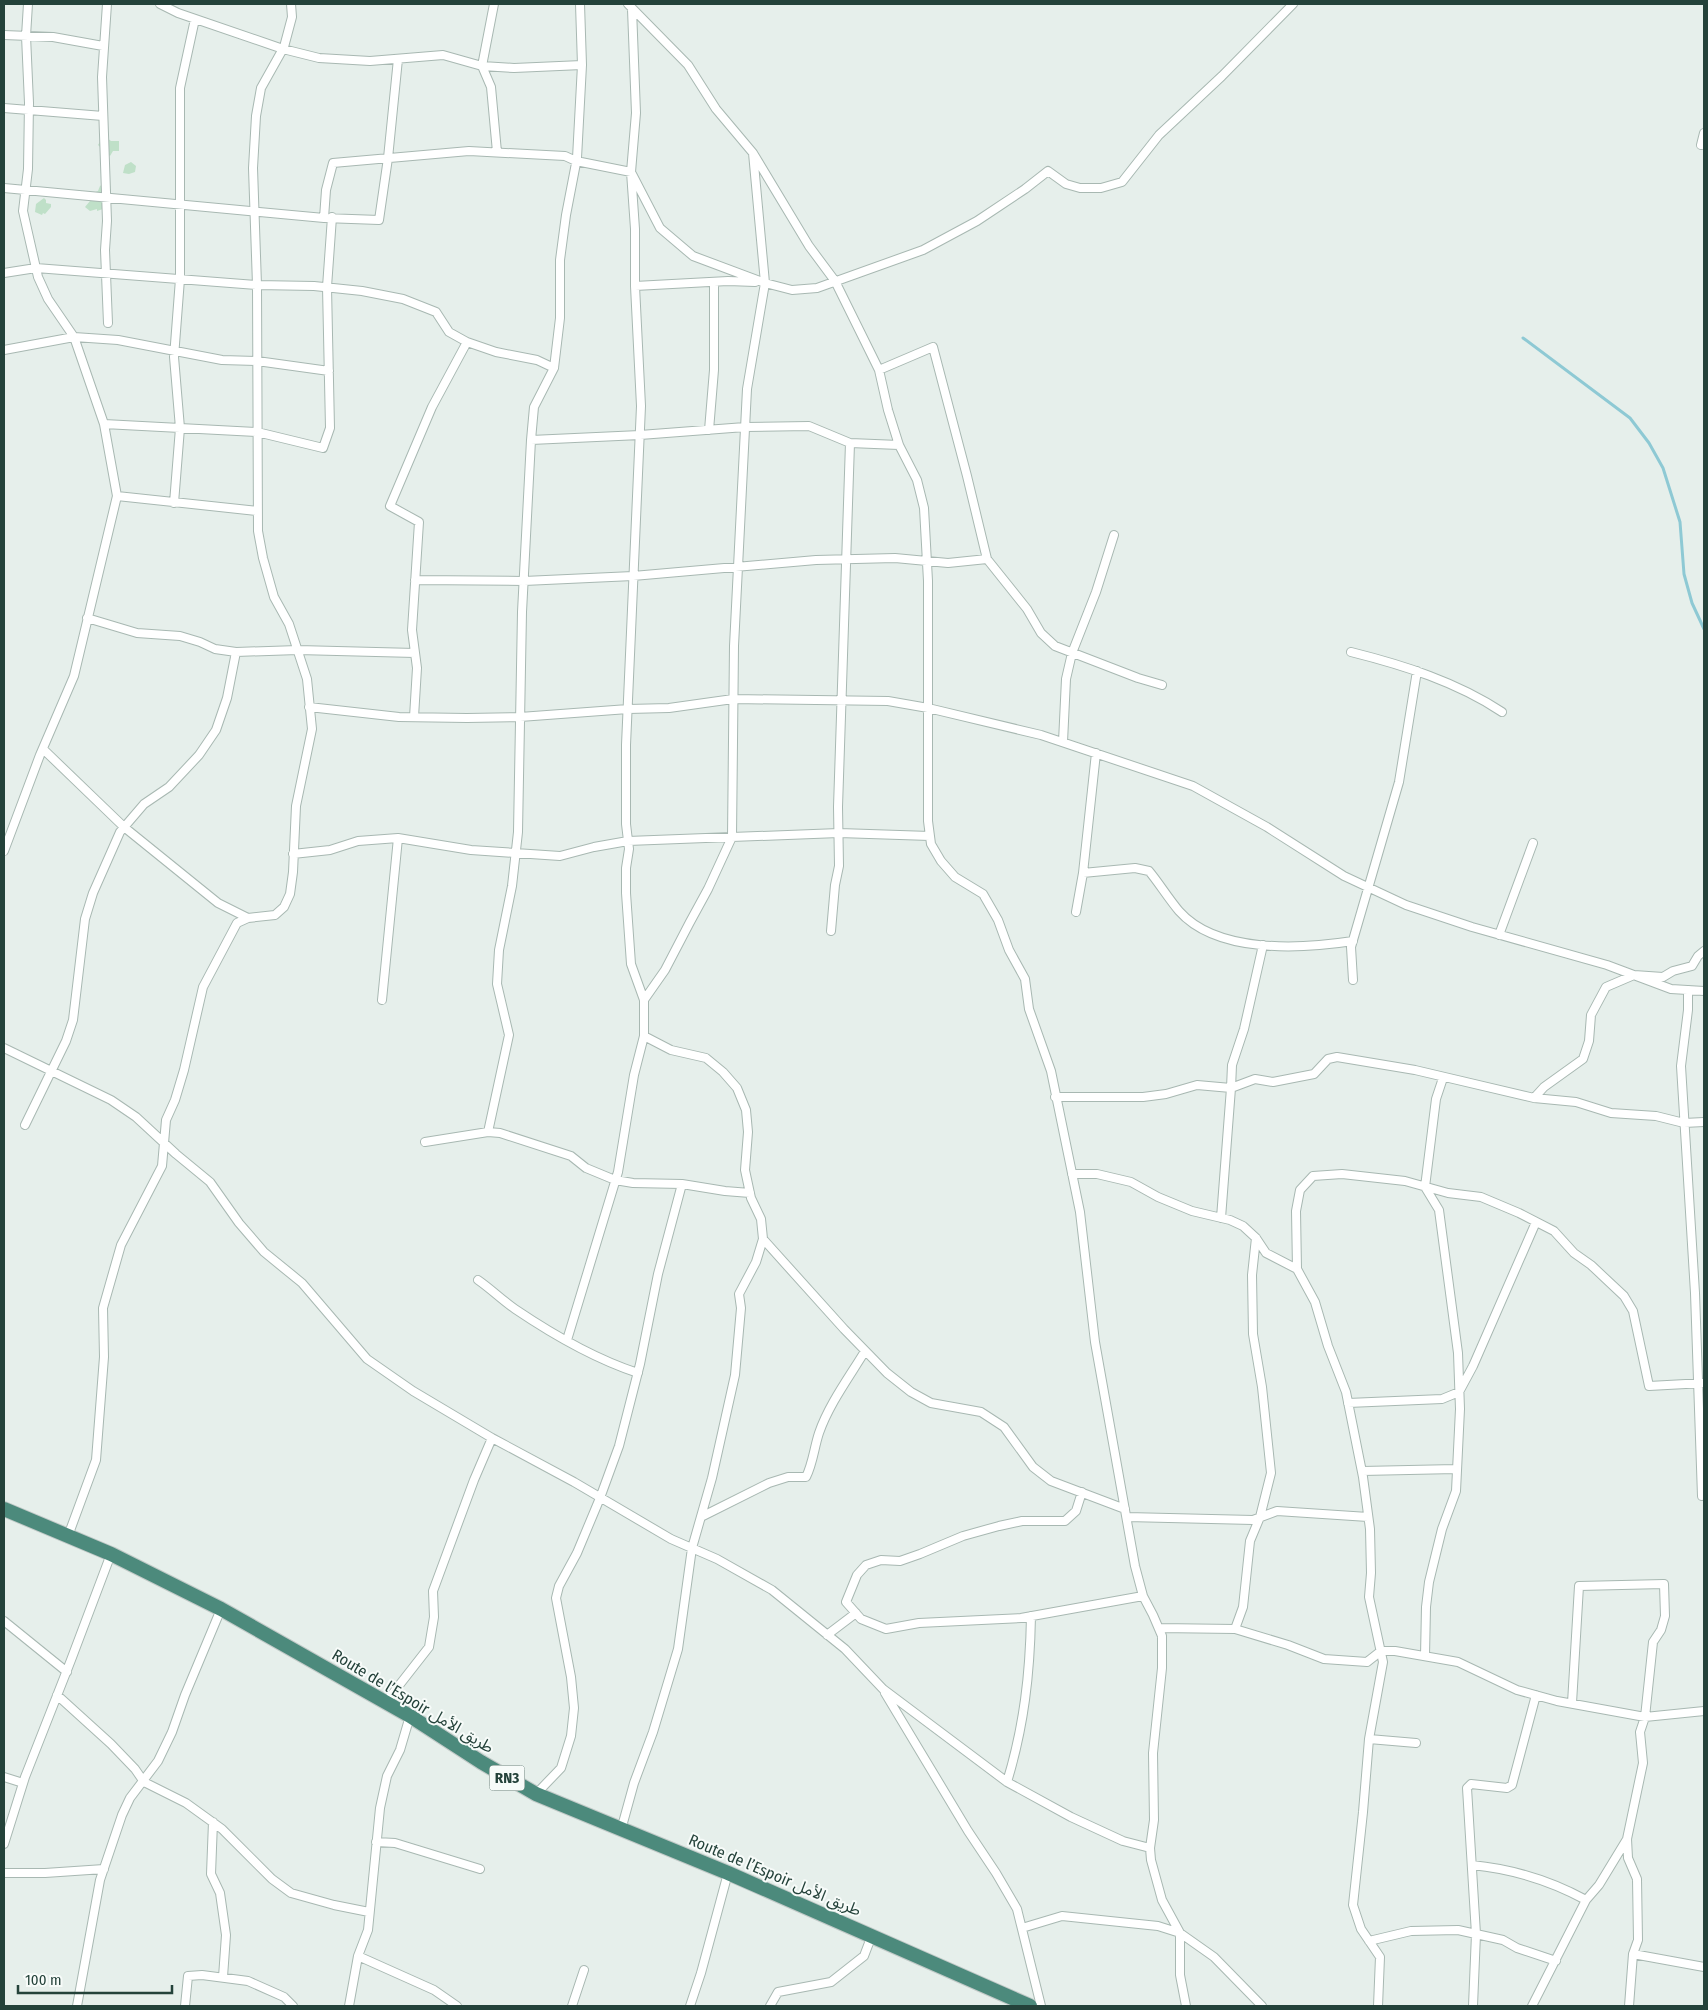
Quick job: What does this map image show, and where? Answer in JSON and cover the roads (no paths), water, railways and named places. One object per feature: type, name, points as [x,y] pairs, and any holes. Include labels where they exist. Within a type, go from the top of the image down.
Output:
[{"type":"highway","name":"Route de l’Espoir طريق الأمل","points":[[4,1509],[111,1554],[221,1609],[410,1716],[481,1762],[536,1794],[728,1873],[1030,2006]]},
{"type":"street","points":[[4,851],[43,749],[74,676],[117,496],[104,424],[74,337],[48,299],[38,277],[23,211],[28,169],[26,36],[28,4]]},
{"type":"street","points":[[107,4],[103,46],[103,116],[108,323]]},
{"type":"street","points":[[160,4],[195,19],[283,50],[320,58],[370,62],[443,55],[482,66],[514,68],[582,65]]},
{"type":"street","points":[[68,1536],[96,1460],[104,1357],[103,1308],[121,1245],[162,1166],[166,1120],[175,1100],[184,1070],[203,987],[236,923],[248,918],[275,915],[284,907],[290,894],[296,806],[312,729],[307,679],[288,624],[274,597],[263,558],[258,531],[257,285],[253,168],[256,116],[261,88],[283,50],[292,18],[291,4]]},
{"type":"street","points":[[494,4],[482,66],[491,87],[497,152]]},
{"type":"street","points":[[488,1132],[509,1035],[497,984],[500,950],[512,886],[518,832],[524,582],[531,440],[534,408],[554,368],[560,318],[560,260],[576,161],[582,65],[580,4]]},
{"type":"street","points":[[631,172],[660,228],[693,256],[792,290],[817,288],[923,250],[977,221],[1048,171],[1066,184],[1080,188],[1101,188],[1122,182],[1159,135],[1222,76],[1293,4]]},
{"type":"street","points":[[630,6],[688,66],[716,109],[753,153],[809,246],[835,281],[879,370],[888,410],[899,445],[917,480],[924,508],[927,561],[928,821],[931,844],[941,861],[955,877],[983,894],[998,920],[1009,950],[1025,979],[1029,1009],[1051,1072],[1080,1212],[1095,1342],[1126,1513],[1143,1596],[1162,1636],[1162,1668],[1153,1754],[1154,1820],[1150,1848],[1151,1860],[1162,1900],[1180,1933],[1180,1975],[1186,2006]]},
{"type":"street","points":[[567,1340],[585,1286],[597,1234],[615,1180],[634,1076],[644,1036],[644,1000],[631,964],[626,893],[628,709],[641,406],[635,286],[635,229],[631,172],[636,114],[630,6]]},
{"type":"street","points":[[174,503],[180,428],[175,352],[180,279],[180,88],[195,19]]},
{"type":"street","points":[[4,35],[53,37],[103,46]]},
{"type":"street","points":[[4,188],[254,211],[379,220],[388,158],[398,59]]},
{"type":"street","points":[[4,108],[103,116]]},
{"type":"street","points":[[1701,145],[1704,133]]},
{"type":"street","points":[[104,424],[257,432],[324,448],[330,428],[327,287],[328,217],[326,190],[333,163],[469,151],[565,156],[576,161],[631,172]]},
{"type":"street","points":[[644,1000],[665,970],[708,889],[732,837],[733,699],[747,389],[765,282],[753,153]]},
{"type":"street","points":[[4,273],[36,268],[257,285],[327,287],[362,291],[403,299],[436,312],[449,332],[467,342],[496,352],[536,360],[554,368]]},
{"type":"street","points":[[635,286],[714,282],[765,282]]},
{"type":"street","points":[[709,430],[714,370],[714,282]]},
{"type":"street","points":[[4,350],[74,337],[118,340],[222,360],[257,362],[329,371]]},
{"type":"street","points":[[414,717],[417,668],[412,630],[419,522],[390,506],[432,408],[467,342]]},
{"type":"street","points":[[879,370],[933,347],[987,559],[1027,610],[1041,633],[1055,646],[1138,678],[1162,685]]},
{"type":"street","points":[[531,440],[640,435],[745,427],[809,426],[850,443],[899,445]]},
{"type":"street","points":[[831,931],[835,885],[839,866],[850,443]]},
{"type":"street","points":[[117,496],[257,511]]},
{"type":"street","points":[[1063,742],[1066,680],[1072,653],[1096,592],[1114,535]]},
{"type":"street","points":[[415,580],[524,582],[634,576],[846,560],[895,558],[948,564],[987,559]]},
{"type":"street","points":[[87,618],[136,634],[180,636],[215,649],[236,652],[298,650],[415,653]]},
{"type":"street","points":[[25,1125],[66,1042],[73,1020],[80,949],[85,920],[94,893],[120,832],[144,804],[169,787],[199,755],[216,730],[227,698],[236,652]]},
{"type":"street","points":[[1350,652],[1417,671],[1488,703],[1502,712]]},
{"type":"street","points":[[1353,980],[1351,947],[1370,888],[1399,782],[1417,671]]},
{"type":"street","points":[[309,707],[414,717],[520,717],[669,708],[733,699],[888,701],[928,708],[1040,734],[1193,786],[1267,827],[1344,876],[1406,905],[1499,935],[1607,965],[1671,989],[1704,991]]},
{"type":"street","points":[[43,749],[124,827],[218,903],[248,918]]},
{"type":"street","points":[[1076,912],[1083,873],[1096,753]]},
{"type":"street","points":[[293,854],[330,850],[358,841],[398,838],[471,850],[560,856],[594,847],[628,842],[839,833],[930,836]]},
{"type":"street","points":[[382,1000],[398,838]]},
{"type":"street","points":[[1499,935],[1533,843]]},
{"type":"street","points":[[1083,873],[1135,868],[1149,871],[1179,911],[1206,932],[1243,942],[1278,947],[1325,946],[1353,941]]},
{"type":"street","points":[[1220,1218],[1232,1065],[1244,1029],[1263,945]]},
{"type":"street","points":[[1534,1098],[1544,1087],[1583,1059],[1589,1041],[1591,1015],[1606,987],[1634,976],[1664,977],[1673,971],[1692,966],[1698,956],[1704,951]]},
{"type":"street","points":[[1688,990],[1688,1010],[1681,1066],[1701,1384],[1702,1496]]},
{"type":"street","points":[[622,1830],[634,1782],[653,1732],[678,1649],[692,1548],[712,1478],[735,1375],[741,1308],[739,1294],[756,1262],[763,1239],[761,1219],[750,1193],[745,1170],[748,1132],[746,1110],[737,1088],[723,1072],[706,1058],[670,1050],[644,1036]]},
{"type":"street","points":[[4,1048],[111,1100],[136,1117],[210,1182],[239,1224],[264,1252],[302,1283],[367,1359],[413,1391],[492,1438],[671,1539],[717,1559],[772,1590],[845,1648],[883,1689],[1007,1782],[1070,1817],[1123,1841],[1150,1848]]},
{"type":"street","points":[[1055,1097],[1143,1097],[1166,1094],[1197,1086],[1231,1088],[1255,1079],[1273,1082],[1314,1074],[1328,1059],[1337,1057],[1415,1070],[1534,1098],[1576,1102],[1611,1113],[1656,1116],[1684,1123],[1704,1122]]},
{"type":"street","points":[[1425,1656],[1426,1607],[1429,1582],[1442,1529],[1456,1491],[1459,1392],[1458,1353],[1439,1210],[1425,1187],[1436,1098],[1443,1078]]},
{"type":"street","points":[[425,1142],[488,1132],[500,1133],[571,1156],[586,1168],[615,1180],[633,1183],[682,1184],[750,1193]]},
{"type":"street","points":[[1072,1174],[1097,1174],[1131,1182],[1158,1197],[1192,1211],[1243,1226],[1256,1238],[1266,1253],[1297,1269]]},
{"type":"street","points":[[1378,2006],[1380,1957],[1361,1929],[1353,1905],[1369,1739],[1383,1662],[1369,1597],[1371,1573],[1368,1517],[1362,1471],[1348,1403],[1315,1302],[1297,1269],[1296,1211],[1300,1190],[1313,1176],[1342,1174],[1405,1181],[1448,1193],[1481,1197],[1520,1213],[1554,1232],[1574,1253],[1591,1265],[1624,1296],[1632,1310],[1649,1386],[1701,1384]]},
{"type":"street","points":[[536,1794],[561,1768],[571,1736],[574,1708],[571,1676],[556,1598],[559,1586],[577,1553],[600,1498],[619,1446],[638,1373],[658,1274],[682,1184]]},
{"type":"street","points":[[1348,1403],[1442,1399],[1459,1392],[1473,1366],[1536,1222]]},
{"type":"street","points":[[1234,1629],[1243,1607],[1250,1541],[1260,1517],[1271,1473],[1262,1387],[1253,1334],[1252,1275],[1256,1238]]},
{"type":"street","points":[[763,1239],[887,1373],[911,1392],[931,1403],[981,1412],[1004,1427],[1033,1467],[1050,1481],[1082,1492],[1126,1513],[1253,1520],[1277,1511],[1368,1517]]},
{"type":"street","points":[[478,1280],[496,1292],[513,1308],[567,1340],[615,1366],[638,1373]]},
{"type":"street","points":[[701,1517],[769,1483],[788,1477],[806,1477],[811,1466],[819,1432],[865,1350]]},
{"type":"street","points":[[386,1702],[429,1647],[434,1617],[433,1591],[474,1480],[492,1438]]},
{"type":"street","points":[[1362,1471],[1456,1468]]},
{"type":"street","points":[[1082,1492],[1076,1511],[1065,1521],[1022,1522],[999,1526],[963,1536],[900,1561],[881,1560],[866,1565],[857,1575],[846,1602],[861,1619],[886,1629],[919,1623],[1031,1616],[1143,1596]]},
{"type":"street","points":[[4,1844],[23,1783],[111,1554]]},
{"type":"street","points":[[1572,1703],[1579,1586],[1664,1584],[1664,1616],[1661,1630],[1653,1642],[1645,1717],[1640,1732],[1642,1763],[1627,1839],[1628,1858],[1637,1879],[1638,1940],[1633,1954],[1629,2006]]},
{"type":"street","points":[[77,2006],[104,1870],[122,1815],[130,1798],[144,1782],[158,1761],[172,1732],[221,1609]]},
{"type":"street","points":[[827,1635],[856,1613]]},
{"type":"street","points":[[1007,1782],[1020,1734],[1030,1662],[1031,1616]]},
{"type":"street","points":[[4,1621],[67,1672]]},
{"type":"street","points":[[1159,1628],[1234,1629],[1288,1645],[1324,1659],[1367,1662],[1381,1651],[1395,1651],[1458,1662],[1518,1690],[1645,1717],[1704,1711]]},
{"type":"street","points":[[883,1689],[968,1831],[996,1873],[1016,1909],[1041,2006]]},
{"type":"street","points":[[57,1695],[111,1744],[135,1769],[144,1782],[186,1803],[213,1822],[272,1879],[291,1893],[369,1912]]},
{"type":"street","points":[[1473,2006],[1476,1934],[1467,1788],[1471,1784],[1507,1788],[1512,1785],[1536,1695]]},
{"type":"street","points":[[349,2006],[358,1956],[368,1930],[380,1808],[387,1776],[400,1750],[410,1716]]},
{"type":"street","points":[[1369,1739],[1416,1743]]},
{"type":"street","points":[[4,1777],[23,1783]]},
{"type":"street","points":[[213,1822],[210,1874],[220,1893],[226,1935],[223,1977]]},
{"type":"street","points":[[1532,2006],[1586,1900],[1599,1885],[1627,1839]]},
{"type":"street","points":[[376,1842],[395,1843],[480,1869]]},
{"type":"street","points":[[1472,1865],[1531,1876],[1564,1888],[1586,1900]]},
{"type":"street","points":[[4,1873],[104,1870]]},
{"type":"street","points":[[690,2006],[701,1973],[728,1873]]},
{"type":"street","points":[[1022,1928],[1062,1916],[1158,1926],[1180,1933],[1214,1958],[1262,2006]]},
{"type":"street","points":[[1369,1941],[1411,1931],[1458,1930],[1503,1940],[1517,1948],[1556,1961]]},
{"type":"street","points":[[770,2006],[778,1992],[831,1982],[864,1956],[872,1936]]},
{"type":"street","points":[[1633,1954],[1704,1966]]},
{"type":"street","points":[[358,1956],[434,1990],[457,2006]]},
{"type":"street","points":[[572,2006],[584,1970]]},
{"type":"street","points":[[185,2006],[188,1976],[202,1974],[248,1981],[284,1997],[293,2006]]},
{"type":"waterway","points":[[1523,338],[1630,418],[1649,443],[1663,468],[1680,522],[1684,574],[1692,603],[1704,629]]}]
